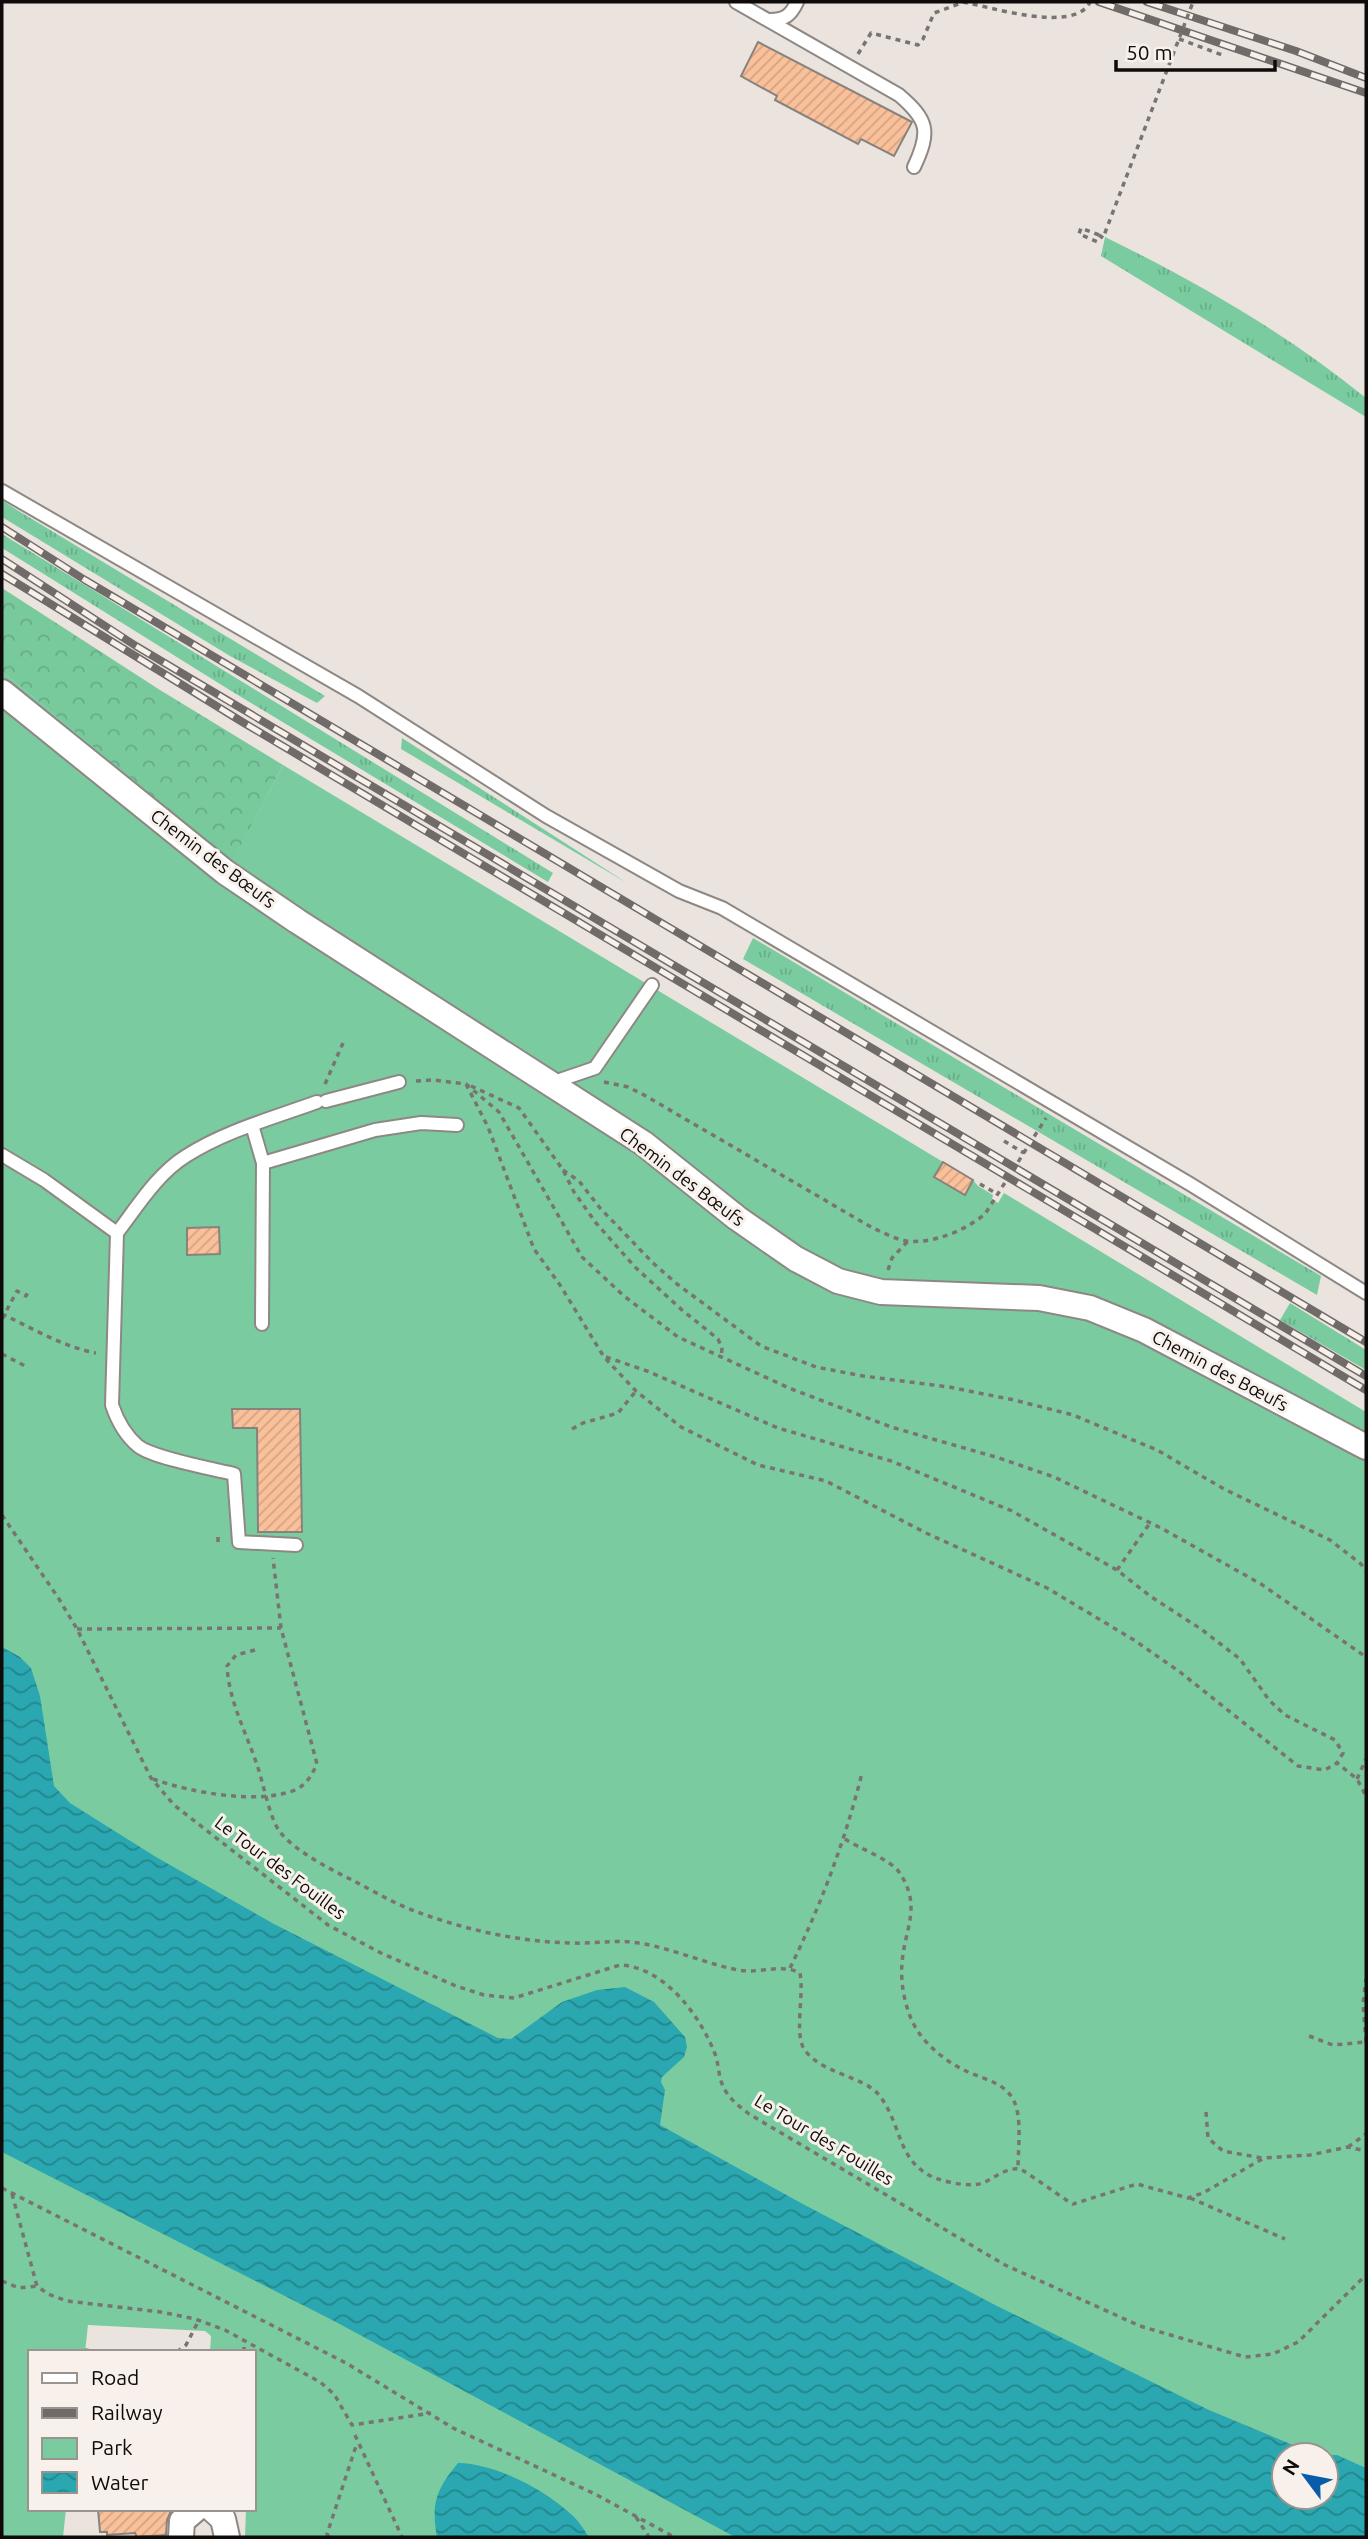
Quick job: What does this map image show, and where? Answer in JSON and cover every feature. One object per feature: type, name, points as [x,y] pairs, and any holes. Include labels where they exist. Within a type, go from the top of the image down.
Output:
[{"type":"street","name":"Chemin des Bœufs","points":[[2,692],[225,872],[643,1143],[737,1218],[796,1259],[838,1281],[881,1292],[1039,1298],[1090,1308],[1144,1330],[1366,1447]]},
{"type":"street","points":[[181,2537],[182,2521],[194,2511]]},
{"type":"street","points":[[214,2511],[223,2519],[227,2537]]},
{"type":"lane","points":[[736,2],[899,95],[918,112],[925,128],[925,143],[914,167]]},
{"type":"lane","points":[[770,20],[782,20],[792,13],[797,2]]},
{"type":"lane","points":[[2,491],[358,696],[546,816],[679,891],[722,908],[1213,1198],[1366,1293]]},
{"type":"lane","points":[[556,1089],[595,1068],[652,985]]},
{"type":"lane","points":[[296,1545],[239,1542],[234,1474],[175,1460],[140,1447],[119,1424],[112,1405],[117,1233],[152,1186],[184,1157],[252,1125],[322,1101],[399,1082]]},
{"type":"lane","points":[[263,1163],[375,1130],[421,1124],[457,1125]]},
{"type":"lane","points":[[252,1125],[263,1163],[262,1324]]},
{"type":"lane","points":[[2,1156],[44,1180],[117,1233]]},
{"type":"path","points":[[851,68],[871,33],[918,45],[934,13],[963,2],[1041,17],[1068,18],[1087,9],[1090,2]]},
{"type":"path","points":[[1100,243],[1079,234],[1081,228],[1103,238],[1193,2]]},
{"type":"path","points":[[1179,39],[1225,56]]},
{"type":"path","points":[[322,1101],[343,1043]]},
{"type":"path","points":[[399,1082],[433,1080],[466,1084],[519,1108],[596,1223],[635,1267],[718,1339],[722,1348],[721,1358]]},
{"type":"path","points":[[556,1089],[593,1082],[628,1087],[871,1227],[908,1241],[944,1235],[971,1224],[985,1214],[1040,1127]]},
{"type":"path","points":[[466,1084],[488,1127],[534,1249],[560,1285],[604,1357],[636,1391],[681,1427],[758,1465],[826,1481],[926,1533],[1047,1588],[1134,1640],[1180,1672],[1298,1766],[1325,1770],[1337,1763],[1343,1753],[1335,1740],[1285,1715],[1269,1700],[1240,1659],[1117,1570],[1012,1511],[891,1461],[778,1428],[647,1371],[604,1357]]},
{"type":"path","points":[[466,1084],[499,1112],[582,1257],[624,1296],[678,1337],[721,1358],[891,1427],[1054,1477],[1150,1522],[1261,1584],[1366,1657]]},
{"type":"path","points":[[1004,1141],[1024,1153]]},
{"type":"path","points":[[562,1170],[579,1181],[600,1208],[653,1263],[761,1346],[816,1367],[1014,1399],[1073,1415],[1157,1450],[1224,1489],[1331,1540],[1366,1571]]},
{"type":"path","points":[[980,1184],[999,1195]]},
{"type":"path","points":[[881,1292],[892,1258],[908,1241]]},
{"type":"path","points":[[28,1292],[26,1296],[17,1291],[3,1316],[83,1351],[113,1356]]},
{"type":"path","points":[[2,1354],[25,1366],[24,1369]]},
{"type":"path","points":[[572,1429],[618,1413],[636,1391]]},
{"type":"path","name":"Le Tour des Fouilles","points":[[2,1515],[77,1629],[151,1778],[174,1805],[328,1925],[381,1953],[456,1986],[484,1995],[514,1998],[620,1965],[635,1966],[655,1976],[696,2017],[716,2056],[722,2085],[731,2100],[749,2114],[1005,2264],[1140,2326],[1245,2357],[1273,2354],[1298,2342],[1366,2275]]},
{"type":"path","points":[[1117,1570],[1150,1522]]},
{"type":"path","points":[[151,1778],[178,1788],[203,1793],[267,1796],[299,1788],[310,1778],[317,1764],[281,1628],[272,1552]]},
{"type":"path","points":[[77,1629],[281,1628]]},
{"type":"path","points":[[255,1650],[236,1654],[227,1666],[228,1690],[267,1796],[272,1817],[280,1832],[305,1853],[333,1870],[409,1909],[459,1927],[525,1939],[572,1943],[628,1942],[663,1947],[738,1970],[764,1972],[790,1968],[800,1973],[802,1981],[799,2036],[805,2050],[837,2073],[878,2094],[895,2122],[906,2155],[918,2167],[937,2178],[959,2184],[983,2183],[1002,2172],[1018,2169],[1073,2204],[1137,2185],[1188,2198],[1285,2239]]},
{"type":"path","points":[[1357,1779],[1366,1759]]},
{"type":"path","points":[[1337,1763],[1357,1779],[1366,1796]]},
{"type":"path","points":[[790,1968],[813,1921],[845,1839],[862,1773]]},
{"type":"path","points":[[845,1839],[898,1870],[911,1896],[911,1924],[901,1964],[904,1997],[916,2029],[934,2050],[964,2070],[991,2080],[1010,2092],[1018,2111],[1018,2169]]},
{"type":"path","points":[[1310,2036],[1333,2045],[1366,2042],[1363,2004],[1366,1979]]},
{"type":"path","points":[[1206,2112],[1208,2138],[1223,2151],[1264,2158],[1310,2155],[1348,2147],[1366,2134]]},
{"type":"path","points":[[1348,2147],[1366,2151]]},
{"type":"path","points":[[1188,2198],[1203,2193],[1264,2158]]},
{"type":"path","points":[[2,2188],[346,2362],[453,2428],[524,2459],[635,2515],[670,2536]]},
{"type":"path","points":[[12,2194],[37,2286],[48,2294],[67,2301],[162,2312],[199,2320],[225,2330],[320,2382],[334,2395],[352,2425],[431,2413]]},
{"type":"path","points":[[2,2281],[19,2288],[37,2286]]},
{"type":"path","points":[[180,2350],[186,2345],[199,2320]]},
{"type":"path","points":[[244,2341],[244,2350]]},
{"type":"path","points":[[355,2435],[402,2537]]},
{"type":"path","points":[[329,2537],[327,2535],[357,2441]]},
{"type":"path","points":[[635,2515],[649,2537]]},
{"type":"green space","points":[[1105,237],[1173,272],[1273,330],[1366,398],[1366,417],[1101,256]]},
{"type":"green space","points":[[2,500],[325,696],[317,703],[230,656],[2,517]]},
{"type":"green space","points":[[2,534],[553,873],[548,882],[228,689],[2,548]]},
{"type":"green space","points":[[2,588],[283,765],[232,863],[2,671]]},
{"type":"green space","points":[[2,671],[232,862],[283,765],[973,1180],[993,1195],[992,1199],[998,1203],[1004,1193],[1366,1412],[1366,2537],[245,2537],[246,2511],[256,2511],[256,2350],[210,2350],[211,2336],[205,2331],[88,2325],[85,2350],[28,2350],[28,2511],[66,2511],[63,2537],[2,2537]]},
{"type":"green space","points":[[402,738],[627,883],[401,749]]},
{"type":"green space","points":[[753,938],[1321,1276],[1317,1295],[743,959]]},
{"type":"green space","points":[[1290,1303],[1366,1350],[1366,1370],[1280,1320]]},
{"type":"water","points":[[2,1647],[20,1657],[31,1668],[40,1696],[54,1786],[70,1803],[156,1857],[274,1924],[498,2038],[511,2039],[562,2002],[597,1990],[625,1987],[654,2002],[685,2037],[687,2047],[684,2057],[662,2077],[665,2090],[660,2125],[997,2306],[1209,2410],[1283,2441],[1270,2441],[1270,2511],[1340,2511],[1340,2456],[1366,2468],[1366,2537],[735,2537],[334,2321],[2,2152]]},
{"type":"water","points":[[458,2463],[473,2464],[504,2473],[533,2487],[572,2515],[589,2537],[437,2537],[437,2497]]},
{"type":"building","points":[[758,42],[912,122],[894,156],[861,139],[858,144],[775,100],[777,96],[741,76]]},
{"type":"building","points":[[943,1162],[973,1180],[965,1195],[934,1177]]},
{"type":"building","points":[[219,1227],[220,1254],[187,1255],[187,1228]]},
{"type":"building","points":[[232,1409],[300,1409],[302,1532],[258,1532],[257,1428],[233,1428]]},
{"type":"building","points":[[98,2511],[171,2511],[166,2535],[137,2537],[135,2533],[107,2535],[107,2532],[100,2532]]},
{"type":"railway","points":[[1099,2],[1366,93]]},
{"type":"railway","points":[[1147,2],[1296,51],[1366,78]]},
{"type":"railway","points":[[2,527],[85,580],[1366,1342]]},
{"type":"railway","points":[[2,559],[136,646],[1366,1376]]},
{"type":"railway","points":[[2,574],[244,723],[1366,1390]]}]
